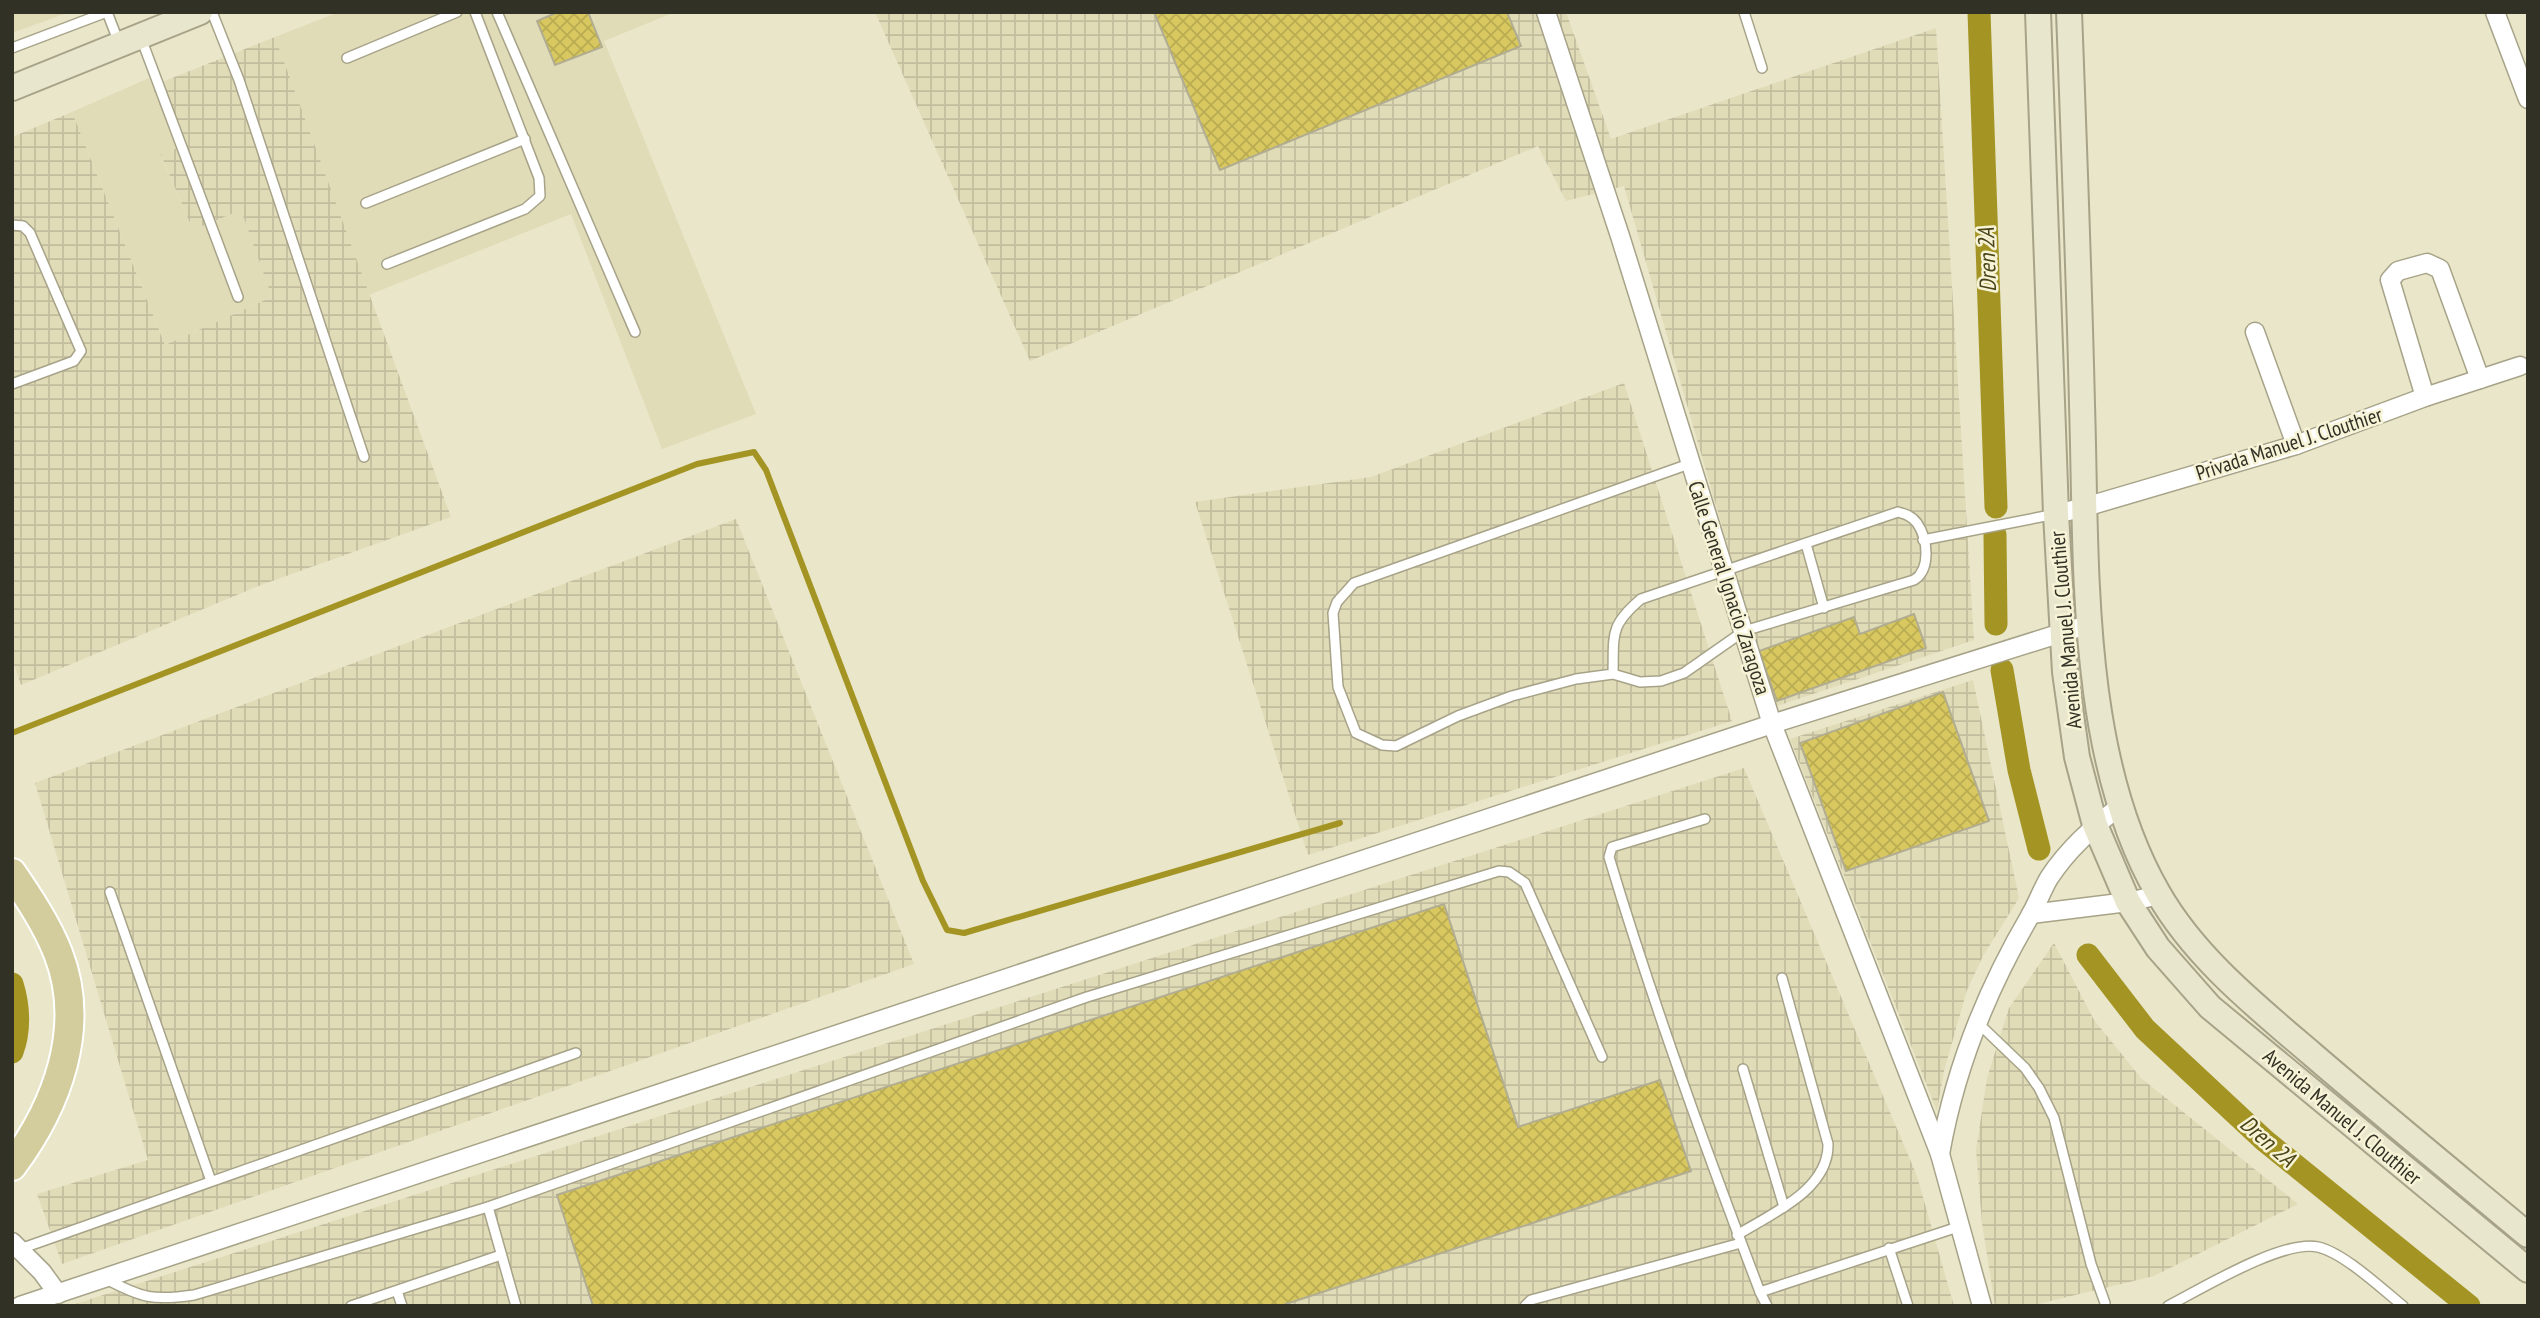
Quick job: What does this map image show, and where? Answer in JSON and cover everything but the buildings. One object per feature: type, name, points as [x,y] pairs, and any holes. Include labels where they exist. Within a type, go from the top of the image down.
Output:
[{"type":"main road","points":[[12,88],[200,12]]},
{"type":"main road","name":"Avenida Manuel J. Clouthier","points":[[2038,12],[2062,631],[2077,757],[2095,825],[2128,902],[2158,948],[2210,1007],[2528,1270]]},
{"type":"main road","name":"Avenida Manuel J. Clouthier","points":[[2069,12],[2090,624],[2106,751],[2120,806],[2138,853],[2159,895],[2188,935],[2239,991],[2528,1235]]},
{"type":"main road","points":[[12,873],[33,904],[57,952],[64,974],[69,1032],[65,1058],[50,1104],[12,1166]]},
{"type":"street","name":"Calle General Ignacio Zaragoza","points":[[1546,12],[1620,236],[1772,724],[1940,1154],[1982,1306]]},
{"type":"street","points":[[2495,12],[2528,99]]},
{"type":"street","points":[[2425,397],[2390,280],[2398,271],[2427,262],[2440,269],[2480,379]]},
{"type":"street","points":[[2255,332],[2296,445]]},
{"type":"street","name":"Privada Manuel J. Clouthier","points":[[2056,514],[2085,508],[2296,445],[2425,397],[2519,366]]},
{"type":"street","points":[[20,1306],[1772,724],[2090,624]]},
{"type":"street","points":[[1940,1154],[1951,1096],[1977,1022],[2009,950],[2058,865],[2095,825],[2120,806]]},
{"type":"street","points":[[2031,914],[2128,902],[2159,895]]},
{"type":"street","points":[[16,1245],[42,1272],[58,1294]]},
{"type":"lane","points":[[12,48],[107,12],[130,40],[238,297]]},
{"type":"lane","points":[[212,12],[239,80],[364,457]]},
{"type":"lane","points":[[347,58],[457,12]]},
{"type":"lane","points":[[387,264],[532,205],[541,189],[525,139],[475,12]]},
{"type":"lane","points":[[497,12],[635,331]]},
{"type":"lane","points":[[1744,12],[1762,68]]},
{"type":"lane","points":[[366,203],[525,139]]},
{"type":"lane","points":[[12,225],[23,226],[30,233],[80,351],[74,361],[12,384]]},
{"type":"lane","points":[[1613,674],[1614,631],[1620,617],[1641,599],[1898,512],[1914,520],[1923,540],[1926,565],[1914,580],[1744,631],[1684,673],[1661,681],[1640,682],[1613,674],[1576,679],[1512,696],[1458,716],[1396,746],[1382,745],[1356,733],[1338,687],[1334,612],[1337,602],[1354,583],[1689,464]]},
{"type":"lane","points":[[1923,540],[2056,514]]},
{"type":"lane","points":[[1806,544],[1824,608]]},
{"type":"lane","points":[[1705,819],[1612,846],[1609,857],[1646,982],[1739,1239],[1767,1306]]},
{"type":"lane","points":[[104,1279],[145,1297],[165,1300],[194,1295],[488,1207],[1087,998],[1499,871],[1509,872],[1525,883],[1602,1057]]},
{"type":"lane","points":[[110,892],[211,1181]]},
{"type":"lane","points":[[1525,1306],[1531,1300],[1739,1239],[1814,1183],[1828,1156],[1828,1144],[1782,978]]},
{"type":"lane","points":[[1977,1022],[2025,1068],[2054,1118],[2091,1264],[2105,1303]]},
{"type":"lane","points":[[16,1245],[211,1181],[576,1053]]},
{"type":"lane","points":[[1743,1069],[1784,1207]]},
{"type":"lane","points":[[488,1207],[516,1306]]},
{"type":"lane","points":[[1760,1292],[1961,1226]]},
{"type":"lane","points":[[2168,1306],[2265,1258],[2297,1247],[2318,1247],[2358,1270],[2403,1306]]},
{"type":"lane","points":[[1889,1248],[1908,1306]]},
{"type":"lane","points":[[351,1306],[501,1255]]},
{"type":"lane","points":[[397,1291],[402,1306]]},
{"type":"shaded area","points":[[12,12],[70,12],[12,33]]},
{"type":"shaded area","points":[[339,12],[675,12],[604,41],[756,414],[662,449],[571,214],[369,295],[275,37]]},
{"type":"shaded area","points":[[875,12],[1566,12],[1611,139],[1936,28],[1974,640],[1774,707],[1624,186],[1566,201],[1538,146],[1030,361]]},
{"type":"shaded area","points":[[275,37],[451,517],[261,585],[21,685],[12,659],[12,137],[72,112],[165,345],[272,297],[241,210],[193,230],[161,155],[177,148],[152,86]]},
{"type":"shaded area","points":[[149,78],[177,148],[161,156],[193,230],[241,209],[272,297],[165,345],[72,112]]},
{"type":"shaded area","points":[[1624,383],[1732,721],[1308,855],[1195,502],[1371,477]]},
{"type":"shaded area","points":[[736,519],[914,964],[62,1264],[37,1194],[148,1160],[35,783]]},
{"type":"shaded area","points":[[1973,680],[2019,898],[1983,956],[1967,990],[1944,1071],[1937,1111],[1790,739]]},
{"type":"shaded area","points":[[1744,768],[1917,1176],[1954,1306],[69,1306]]},
{"type":"shaded area","points":[[2054,943],[2094,1020],[2141,1078],[2298,1204],[2154,1276],[2030,1306],[1995,1306],[1982,1223],[1976,1150],[1987,1078],[2009,1008]]},
{"type":"waterway","name":"Dren 2A","points":[[1979,12],[1996,507]]},
{"type":"waterway","points":[[12,733],[697,464],[754,452],[766,470],[923,881],[947,930],[964,933],[1340,823]]},
{"type":"waterway","name":"Dren 2A","points":[[1995,535],[1996,624]]},
{"type":"waterway","name":"Dren 2A","points":[[2002,670],[2019,770],[2039,849]]},
{"type":"waterway","name":"Dren 2A","points":[[2088,955],[2145,1029],[2264,1140],[2469,1306]]},
{"type":"waterway","points":[[12,984],[18,1018],[12,1052]]}]
